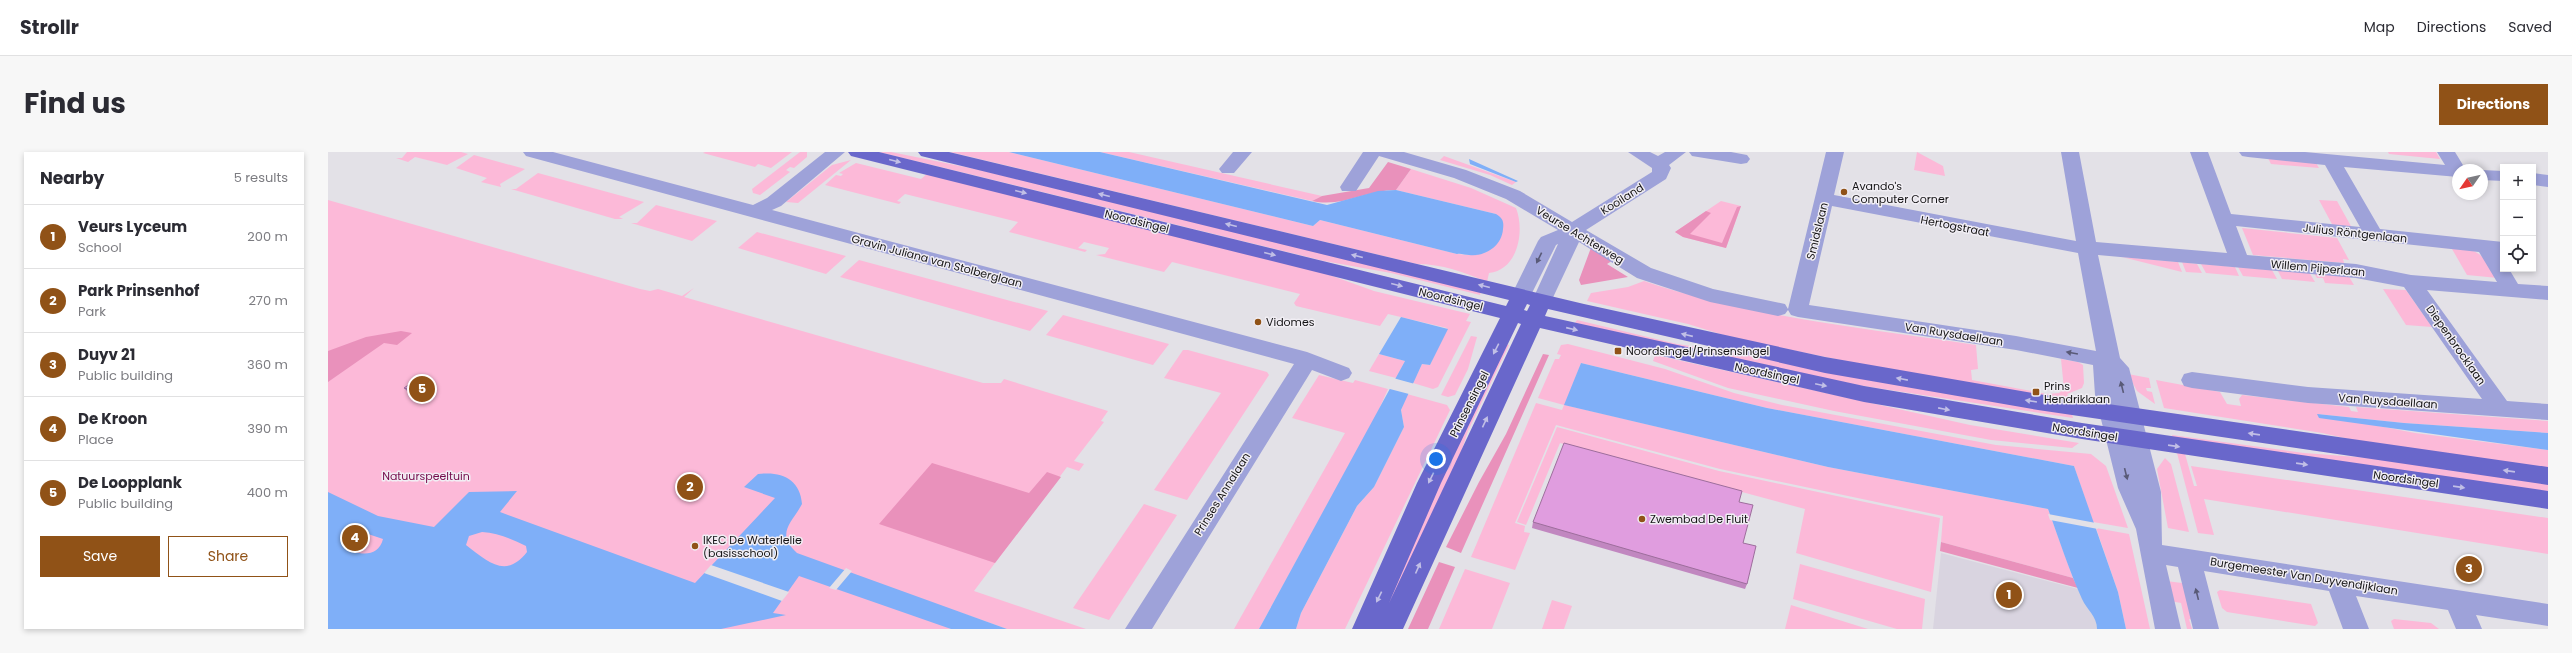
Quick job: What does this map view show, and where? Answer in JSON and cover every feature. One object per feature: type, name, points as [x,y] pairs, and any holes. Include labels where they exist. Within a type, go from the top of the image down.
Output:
[{"type":"main road","name":"Noordsingel","points":[[857,152],[1527,307],[1825,365],[1927,384],[2120,414],[2548,476]]},
{"type":"main road","name":"Noordsingel","points":[[927,152],[1864,394],[2126,438],[2548,500]]},
{"type":"main road","name":"Prinsensingel","points":[[1365,629],[1429,483],[1527,307]]},
{"type":"main road","name":"Prinsensingel","points":[[1390,629],[1527,307]]},
{"type":"street","name":"Gravin Juliana van Stolberglaan","points":[[532,152],[1307,360],[1341,373]]},
{"type":"street","points":[[754,212],[762,199],[820,152]]},
{"type":"street","points":[[754,212],[774,202],[836,152]]},
{"type":"street","points":[[1228,169],[1243,152]]},
{"type":"street","points":[[1349,187],[1372,152]]},
{"type":"street","name":"Veurse Achterweg","points":[[1385,152],[1460,174],[1513,195],[1570,232],[1644,273],[1675,285],[1717,297],[1778,309]]},
{"type":"street","points":[[1637,152],[1658,164],[1678,152]]},
{"type":"street","points":[[1698,152],[1741,159]]},
{"type":"street","name":"Smidslaan","points":[[1798,310],[1835,152]]},
{"type":"street","points":[[2070,152],[2100,326],[2110,362],[2118,368],[2120,414],[2126,438],[2150,492],[2148,529],[2150,553],[2168,629]]},
{"type":"street","points":[[2199,152],[2240,262]]},
{"type":"street","points":[[2248,152],[2452,171]]},
{"type":"street","points":[[2446,152],[2453,164]]},
{"type":"street","points":[[2331,160],[2374,235]]},
{"type":"street","name":"Kooiland","points":[[1570,232],[1660,174],[1662,168],[1658,164]]},
{"type":"street","points":[[2488,175],[2500,176]]},
{"type":"street","points":[[2536,179],[2548,181]]},
{"type":"street","name":"Hertogstraat","points":[[1824,199],[1965,228],[2086,249]]},
{"type":"street","name":"Julius Röntgenlaan","points":[[2224,219],[2494,247],[2512,290]]},
{"type":"street","name":"Prinsensingel","points":[[1527,307],[1570,240],[1570,232]]},
{"type":"street","name":"Willem Pijperlaan","points":[[2086,249],[2356,271],[2412,282],[2548,293]]},
{"type":"street","name":"Diepenbrocklaan","points":[[2412,282],[2500,408]]},
{"type":"street","name":"Van Ruysdaellaan","points":[[1798,310],[2080,354],[2110,362]]},
{"type":"street","name":"Prinses Annalaan","points":[[1138,629],[1307,360]]},
{"type":"street","name":"Van Ruysdaellaan","points":[[2192,380],[2230,394],[2323,396],[2548,412]]},
{"type":"street","name":"Burgemeester Van Duyvendijklaan","points":[[2150,553],[2548,615]]},
{"type":"street","points":[[2188,558],[2206,629]]},
{"type":"street","points":[[2338,582],[2356,629]]},
{"type":"street","points":[[2457,600],[2469,629]]},
{"type":"shaded area","points":[[1388,162],[1411,169],[1396,190],[1374,193],[1344,201],[1323,203],[1312,201],[1322,196],[1369,188]]},
{"type":"shaded area","points":[[1741,206],[1726,248],[1683,237],[1675,232],[1706,211],[1711,213],[1690,234],[1722,243],[1737,207]]},
{"type":"shaded area","points":[[1592,245],[1615,259],[1607,264],[1628,277],[1581,285],[1579,280]]},
{"type":"shaded area","points":[[401,331],[412,333],[397,345],[384,343],[328,382],[328,351],[366,337]]},
{"type":"shaded area","points":[[1543,354],[1549,355],[1461,553],[1446,547],[1479,482],[1506,434]]},
{"type":"shaded area","points":[[932,463],[1029,493],[1047,472],[1061,477],[995,563],[879,524]]},
{"type":"shaded area","points":[[1941,542],[2073,578],[2078,588],[1940,551]]},
{"type":"shaded area","points":[[1941,553],[2078,589],[2096,620],[2097,629],[1933,629]]},
{"type":"shaded area","points":[[1439,562],[1455,567],[1428,629],[1408,629]]},
{"type":"green space","points":[[407,152],[461,152],[468,154],[447,165],[415,157],[408,162],[396,158],[402,158]]},
{"type":"green space","points":[[792,152],[771,168],[758,164],[755,167],[703,153]]},
{"type":"green space","points":[[800,152],[807,152],[807,157],[794,168],[790,167],[786,170],[790,172],[760,195],[753,193],[752,189]]},
{"type":"green space","points":[[879,152],[891,152],[980,170],[1481,292],[1480,295],[1391,273],[1324,261]]},
{"type":"green space","points":[[950,152],[1009,152],[1313,226],[1320,220],[1457,254],[1470,255],[1487,252],[1496,214],[1396,190],[1411,169],[1471,188],[1516,208],[1520,227],[1519,238],[1513,257],[1507,265],[1499,270],[1489,273],[1487,282],[1444,267],[1417,264]]},
{"type":"green space","points":[[1100,152],[1129,152],[1322,196],[1312,201]]},
{"type":"green space","points":[[1917,152],[1943,166],[1945,176],[1914,170]]},
{"type":"green space","points":[[2388,152],[2436,152],[2440,159],[2389,154]]},
{"type":"green space","points":[[474,155],[525,169],[500,184],[501,187],[481,182],[487,178],[456,168]]},
{"type":"green space","points":[[1444,156],[1516,182],[1512,185],[1490,175],[1440,160]]},
{"type":"green space","points":[[2268,158],[2316,163],[2319,168],[2271,164]]},
{"type":"green space","points":[[851,160],[798,203],[786,202],[832,165]]},
{"type":"green space","points":[[856,163],[921,179],[927,174],[1324,273],[1374,291],[1470,314],[1466,321],[1471,322],[1438,387],[1433,389],[1413,383],[1422,364],[1430,365],[1447,328],[1388,314],[1380,326],[1296,306],[1294,303],[1300,294],[1172,262],[1164,272],[1096,255],[1105,254],[1109,248],[1084,242],[1078,248],[1087,250],[1085,252],[1009,232],[1018,222],[905,194],[897,201],[901,202],[899,204],[825,185],[836,175],[841,176],[843,174],[839,173]]},
{"type":"green space","points":[[538,173],[644,202],[619,217],[623,219],[615,219],[511,189],[516,189]]},
{"type":"green space","name":"Natuurspeeltuin","points":[[328,200],[640,289],[650,291],[658,289],[682,296],[694,288],[684,297],[983,383],[1001,383],[1004,379],[1108,411],[1101,421],[1104,422],[1074,461],[1084,464],[1079,471],[1067,467],[974,591],[1086,629],[1007,629],[959,612],[948,628],[951,629],[328,629]]},
{"type":"green space","points":[[2319,200],[2337,201],[2352,228],[2333,226]]},
{"type":"green space","points":[[1721,201],[1741,206],[1726,248],[1683,237],[1675,232]]},
{"type":"green space","points":[[656,205],[717,221],[692,241],[631,223],[637,223]]},
{"type":"green space","points":[[2242,228],[2337,238],[2349,260],[2343,259],[2344,263],[2253,255]]},
{"type":"green space","points":[[757,232],[846,256],[826,274],[738,248]]},
{"type":"green space","points":[[2440,248],[2462,249],[2475,252],[2485,260],[2498,278],[2467,275],[2452,249]]},
{"type":"green space","points":[[2122,257],[2178,262],[2182,272]]},
{"type":"green space","points":[[859,260],[1048,311],[1030,331],[840,277]]},
{"type":"green space","points":[[2182,262],[2197,264],[2202,273],[2186,272]]},
{"type":"green space","points":[[2201,264],[2235,267],[2239,276],[2206,273]]},
{"type":"green space","points":[[2238,267],[2272,270],[2277,279],[2243,276]]},
{"type":"green space","points":[[2277,269],[2309,272],[2315,282],[2282,279]]},
{"type":"green space","points":[[2314,273],[2348,275],[2354,285],[2325,283],[2323,278],[2317,278]]},
{"type":"green space","points":[[1644,281],[1725,304],[1767,313],[1850,327],[1976,345],[1978,369],[1971,370],[1972,380],[2047,394],[2059,393],[2064,389],[2061,359],[2078,362],[2083,365],[2084,383],[2082,388],[2067,394],[2070,398],[2054,399],[1918,376],[1733,338],[1688,324],[1587,301],[1591,293],[1628,287]]},
{"type":"green space","points":[[2383,289],[2406,290],[2432,327],[2406,325]]},
{"type":"green space","points":[[1063,315],[1169,344],[1153,365],[1046,335]]},
{"type":"green space","points":[[1577,320],[1677,344],[1745,354],[2072,414],[2073,418],[1844,383],[1575,323]]},
{"type":"green space","points":[[1471,336],[1477,337],[1468,369],[1455,395],[1448,397],[1441,395]]},
{"type":"green space","points":[[1502,343],[1509,345],[1468,431],[1446,499],[1399,597],[1370,629]]},
{"type":"green space","points":[[1568,344],[1665,369],[1734,393],[1782,405],[1996,445],[2091,454],[2106,466],[2128,528],[2093,522],[2074,466],[1767,408],[1581,363],[1565,405],[1828,467],[2048,509],[2073,578],[1941,542],[1943,516],[1720,469],[1556,425],[1515,523],[1525,526],[1524,532],[1530,533],[1515,570],[1471,557],[1536,403],[1562,410],[1564,405],[1538,398],[1555,359],[1559,359],[1561,355],[1557,354],[1561,345]]},
{"type":"green space","points":[[1183,350],[1188,350],[1267,372],[1269,375],[1187,500],[1154,490],[1221,393],[1164,378]]},
{"type":"green space","points":[[1379,354],[1405,361],[1396,378],[1369,371]]},
{"type":"green space","points":[[1655,355],[1970,425],[2079,443],[2072,448],[1991,440],[1834,411],[1728,388],[1653,361]]},
{"type":"green space","points":[[2128,374],[2149,378],[2151,388],[2146,388],[2147,391],[2152,392],[2155,404],[2137,391]]},
{"type":"green space","points":[[1319,375],[1353,383],[1355,380],[1388,389],[1376,416],[1259,629],[1234,629],[1345,433],[1292,418]]},
{"type":"green space","points":[[2156,380],[2220,392],[2227,404],[2241,406],[2239,399],[2242,395],[2349,407],[2351,411],[2358,412],[2356,407],[2548,421],[2548,433],[2404,423],[2317,414],[2415,433],[2548,450],[2548,469],[2367,443],[2322,433],[2164,408]]},
{"type":"green space","points":[[1407,394],[1447,405],[1450,410],[1345,629],[1296,629],[1301,613],[1357,506],[1374,487],[1404,427],[1401,410]]},
{"type":"green space","points":[[1557,427],[1719,471],[1940,518],[1931,592],[1796,553],[1805,509],[1560,443],[1526,525],[1517,522]]},
{"type":"green space","points":[[2172,435],[2304,453],[2383,459],[2548,483],[2548,492],[2173,438]]},
{"type":"green space","points":[[2177,453],[2185,454],[2194,486],[2197,486],[2191,466],[2548,518],[2548,554],[2204,499],[2214,535],[2198,533]]},
{"type":"green space","points":[[2165,458],[2171,464],[2189,532],[2168,528],[2157,469]]},
{"type":"green space","points":[[1144,504],[1177,515],[1109,620],[1073,608]]},
{"type":"green space","points":[[2096,528],[2129,534],[2150,629],[2126,629],[2118,592]]},
{"type":"green space","points":[[1800,564],[1925,599],[1922,629],[1897,629],[1793,599]]},
{"type":"green space","points":[[1465,569],[1510,583],[1492,629],[1439,629]]},
{"type":"green space","points":[[2166,581],[2190,584],[2200,621],[2189,619],[2192,629],[2187,629],[2181,603],[2170,601]]},
{"type":"green space","points":[[2220,590],[2311,604],[2318,623],[2315,626],[2227,612],[2222,608],[2217,592]]},
{"type":"green space","points":[[1552,600],[1572,606],[1564,629],[1542,629]]},
{"type":"green space","points":[[1791,605],[1868,629],[1785,629]]},
{"type":"green space","points":[[2394,619],[2431,623],[2439,629],[2394,629],[2391,621]]},
{"type":"water","points":[[1009,152],[1100,152],[1327,205],[1378,191],[1396,190],[1496,214],[1502,220],[1503,229],[1500,241],[1487,252],[1475,255],[1457,254],[1320,220],[1313,226]]},
{"type":"water","points":[[1469,159],[1518,181],[1516,182],[1470,164]]},
{"type":"water","points":[[1401,317],[1448,329],[1430,365],[1422,364],[1401,410],[1404,427],[1374,487],[1357,506],[1301,613],[1296,629],[1259,629],[1405,361],[1379,354]]},
{"type":"water","points":[[1581,363],[1767,408],[2074,466],[2118,592],[2126,629],[2097,629],[2097,624],[2084,603],[2068,566],[2048,509],[1828,467],[1564,405]]},
{"type":"water","points":[[2317,414],[2404,423],[2548,433],[2548,450],[2319,418]]},
{"type":"water","points":[[767,473],[788,478],[794,483],[801,495],[802,504],[790,523],[786,534],[790,546],[797,553],[1007,629],[951,629],[799,576],[773,613],[786,615],[721,629],[328,629],[328,492],[378,516],[434,527],[469,492],[517,491],[500,512],[695,583],[775,498],[744,487],[758,474]],"holes":[[[359,531],[383,539],[377,550],[366,554],[354,552],[343,547],[342,538],[351,532]],[[482,532],[499,535],[515,541],[526,546],[527,552],[512,565],[504,566],[489,562],[466,545],[469,536]]]},
{"type":"pier","points":[[1393,378],[1415,384],[1409,394],[1386,388]]},
{"type":"pier","points":[[2048,514],[2096,523],[2098,529],[2050,520]]},
{"type":"pier","points":[[711,565],[789,592],[782,601],[704,573]]},
{"type":"pier","points":[[846,568],[852,571],[836,590],[829,588]]},
{"type":"building","points":[[417,379],[434,384],[421,394],[404,388]]},
{"type":"building","name":"Zwembad De Fluit","points":[[1564,443],[1742,491],[1739,502],[1753,505],[1743,543],[1756,546],[1747,584],[1533,522]]},
{"type":"place","name":"Avando's Computer Corner","points":[[1844,192]]},
{"type":"place","name":"Vidomes","points":[[1258,322]]},
{"type":"place","name":"Noordsingel/Prinsensingel","points":[[1618,351]]},
{"type":"place","name":"De Loopplank","points":[[422,389]]},
{"type":"place","name":"Prins Hendriklaan","points":[[2036,392]]},
{"type":"place","name":"Park Prinsenhof","points":[[690,487]]},
{"type":"place","name":"Zwembad De Fluit","points":[[1642,519]]},
{"type":"place","name":"De Kroon","points":[[355,538]]},
{"type":"place","name":"IKEC De Waterlelie (basisschool)","points":[[695,546]]},
{"type":"place","name":"Duyv 21","points":[[2469,569]]},
{"type":"place","name":"Veurs Lyceum","points":[[2009,595]]}]
